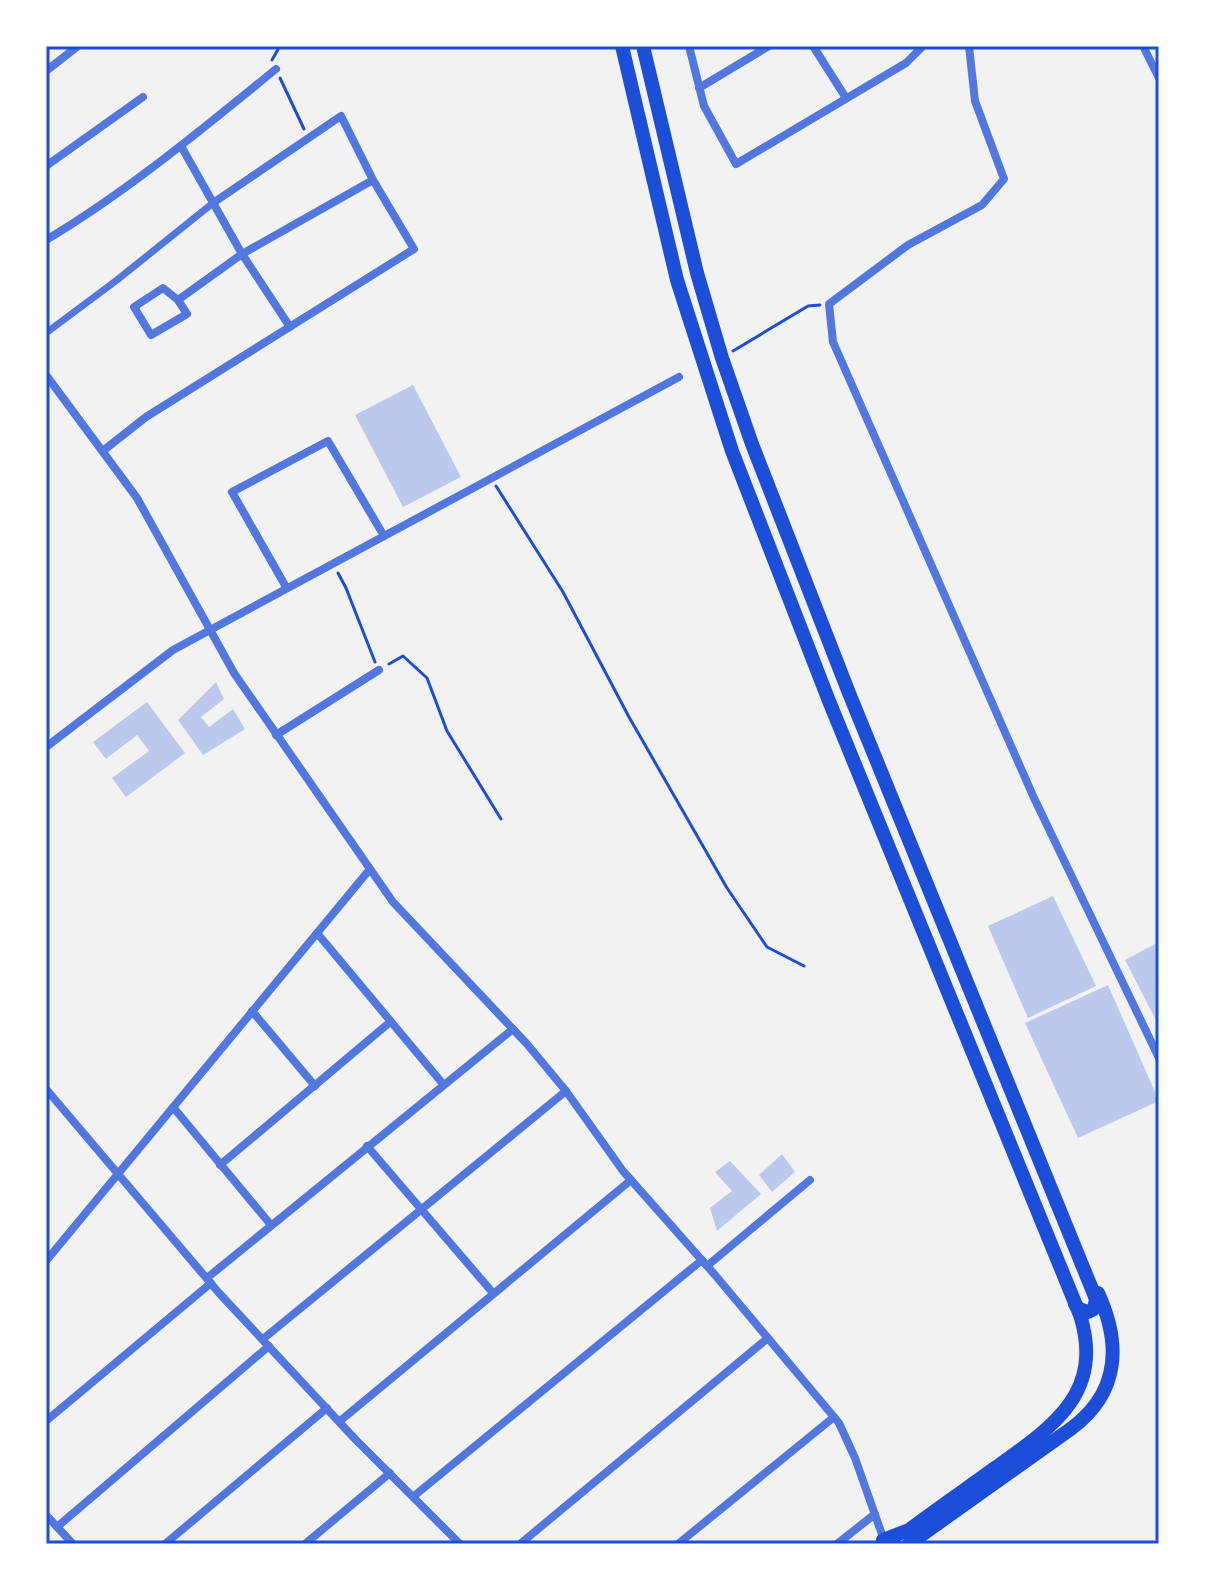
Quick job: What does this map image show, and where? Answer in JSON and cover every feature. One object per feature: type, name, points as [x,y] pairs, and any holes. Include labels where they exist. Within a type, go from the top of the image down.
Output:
[{"type":"main road","points":[[622,46],[677,280],[737,465],[823,687],[1075,1304],[1084,1333],[1085,1363],[1076,1392],[1059,1419],[909,1530],[884,1542]]},
{"type":"main road","points":[[643,46],[678,198],[722,358],[788,542],[1096,1303],[1094,1309],[1088,1312],[1075,1304]]},
{"type":"main road","points":[[909,1544],[1079,1423],[1101,1396],[1113,1360],[1112,1329],[1072,1239]]},
{"type":"street","points":[[46,71],[78,46]]},
{"type":"street","points":[[689,46],[704,106],[736,164],[906,63],[923,46]]},
{"type":"street","points":[[699,88],[769,46]]},
{"type":"street","points":[[813,46],[846,98]]},
{"type":"street","points":[[969,46],[975,101],[1004,179],[982,205],[908,245],[829,304],[833,342],[1034,798],[1159,1058]]},
{"type":"street","points":[[1143,46],[1159,78]]},
{"type":"street","points":[[46,240],[72,225],[181,146],[276,69]]},
{"type":"street","points":[[46,166],[143,97]]},
{"type":"street","points":[[46,333],[213,203],[341,116],[373,180],[414,249],[146,417],[104,450]]},
{"type":"street","points":[[181,146],[242,254],[290,327]]},
{"type":"street","points":[[178,300],[242,254],[373,180]]},
{"type":"street","points":[[163,288],[178,300],[187,314],[151,335],[134,307],[163,288]]},
{"type":"street","points":[[46,375],[104,450],[145,511],[234,673],[404,915],[513,1029],[566,1091],[631,1180],[834,1417],[848,1440],[884,1542]]},
{"type":"street","points":[[46,747],[157,661],[208,630],[679,377]]},
{"type":"street","points":[[286,587],[232,492],[328,441],[384,536]]},
{"type":"street","points":[[276,735],[379,670]]},
{"type":"street","points":[[46,1261],[370,869]]},
{"type":"street","points":[[317,933],[443,1084]]},
{"type":"street","points":[[252,1011],[315,1086]]},
{"type":"street","points":[[220,1165],[389,1023]]},
{"type":"street","points":[[46,1421],[271,1225],[513,1029]]},
{"type":"street","points":[[46,1089],[266,1343],[460,1544]]},
{"type":"street","points":[[57,1527],[421,1209],[566,1091]]},
{"type":"street","points":[[173,1107],[271,1225]]},
{"type":"street","points":[[367,1146],[493,1293]]},
{"type":"street","points":[[340,1421],[631,1180]]},
{"type":"street","points":[[414,1496],[810,1180]]},
{"type":"street","points":[[520,1544],[768,1338]]},
{"type":"street","points":[[165,1544],[327,1408]]},
{"type":"street","points":[[678,1544],[834,1417]]},
{"type":"street","points":[[305,1544],[390,1473]]},
{"type":"street","points":[[837,1544],[875,1514]]},
{"type":"street","points":[[46,1515],[73,1544]]},
{"type":"path","points":[[280,46],[272,60],[308,138]]},
{"type":"path","points":[[722,358],[808,306],[829,304]]},
{"type":"path","points":[[491,479],[563,592],[629,717],[727,888],[767,947],[804,966]]},
{"type":"path","points":[[332,563],[346,588],[379,670],[403,656],[427,678],[447,731],[501,819]]},
{"type":"building","points":[[413,385],[461,477],[403,507],[355,415]]},
{"type":"building","points":[[216,682],[224,699],[201,717],[209,727],[233,709],[245,729],[203,755],[178,720]]},
{"type":"building","points":[[147,702],[185,753],[126,797],[112,778],[149,751],[137,735],[106,759],[93,742]]},
{"type":"building","points":[[1053,896],[1096,986],[1028,1018],[988,926]]},
{"type":"building","points":[[1159,942],[1159,1026],[1125,960]]},
{"type":"building","points":[[1108,985],[1159,1101],[1078,1138],[1025,1023]]},
{"type":"building","points":[[782,1154],[795,1172],[772,1192],[759,1175]]},
{"type":"building","points":[[730,1161],[761,1194],[717,1231],[710,1208],[732,1191],[715,1172]]}]
